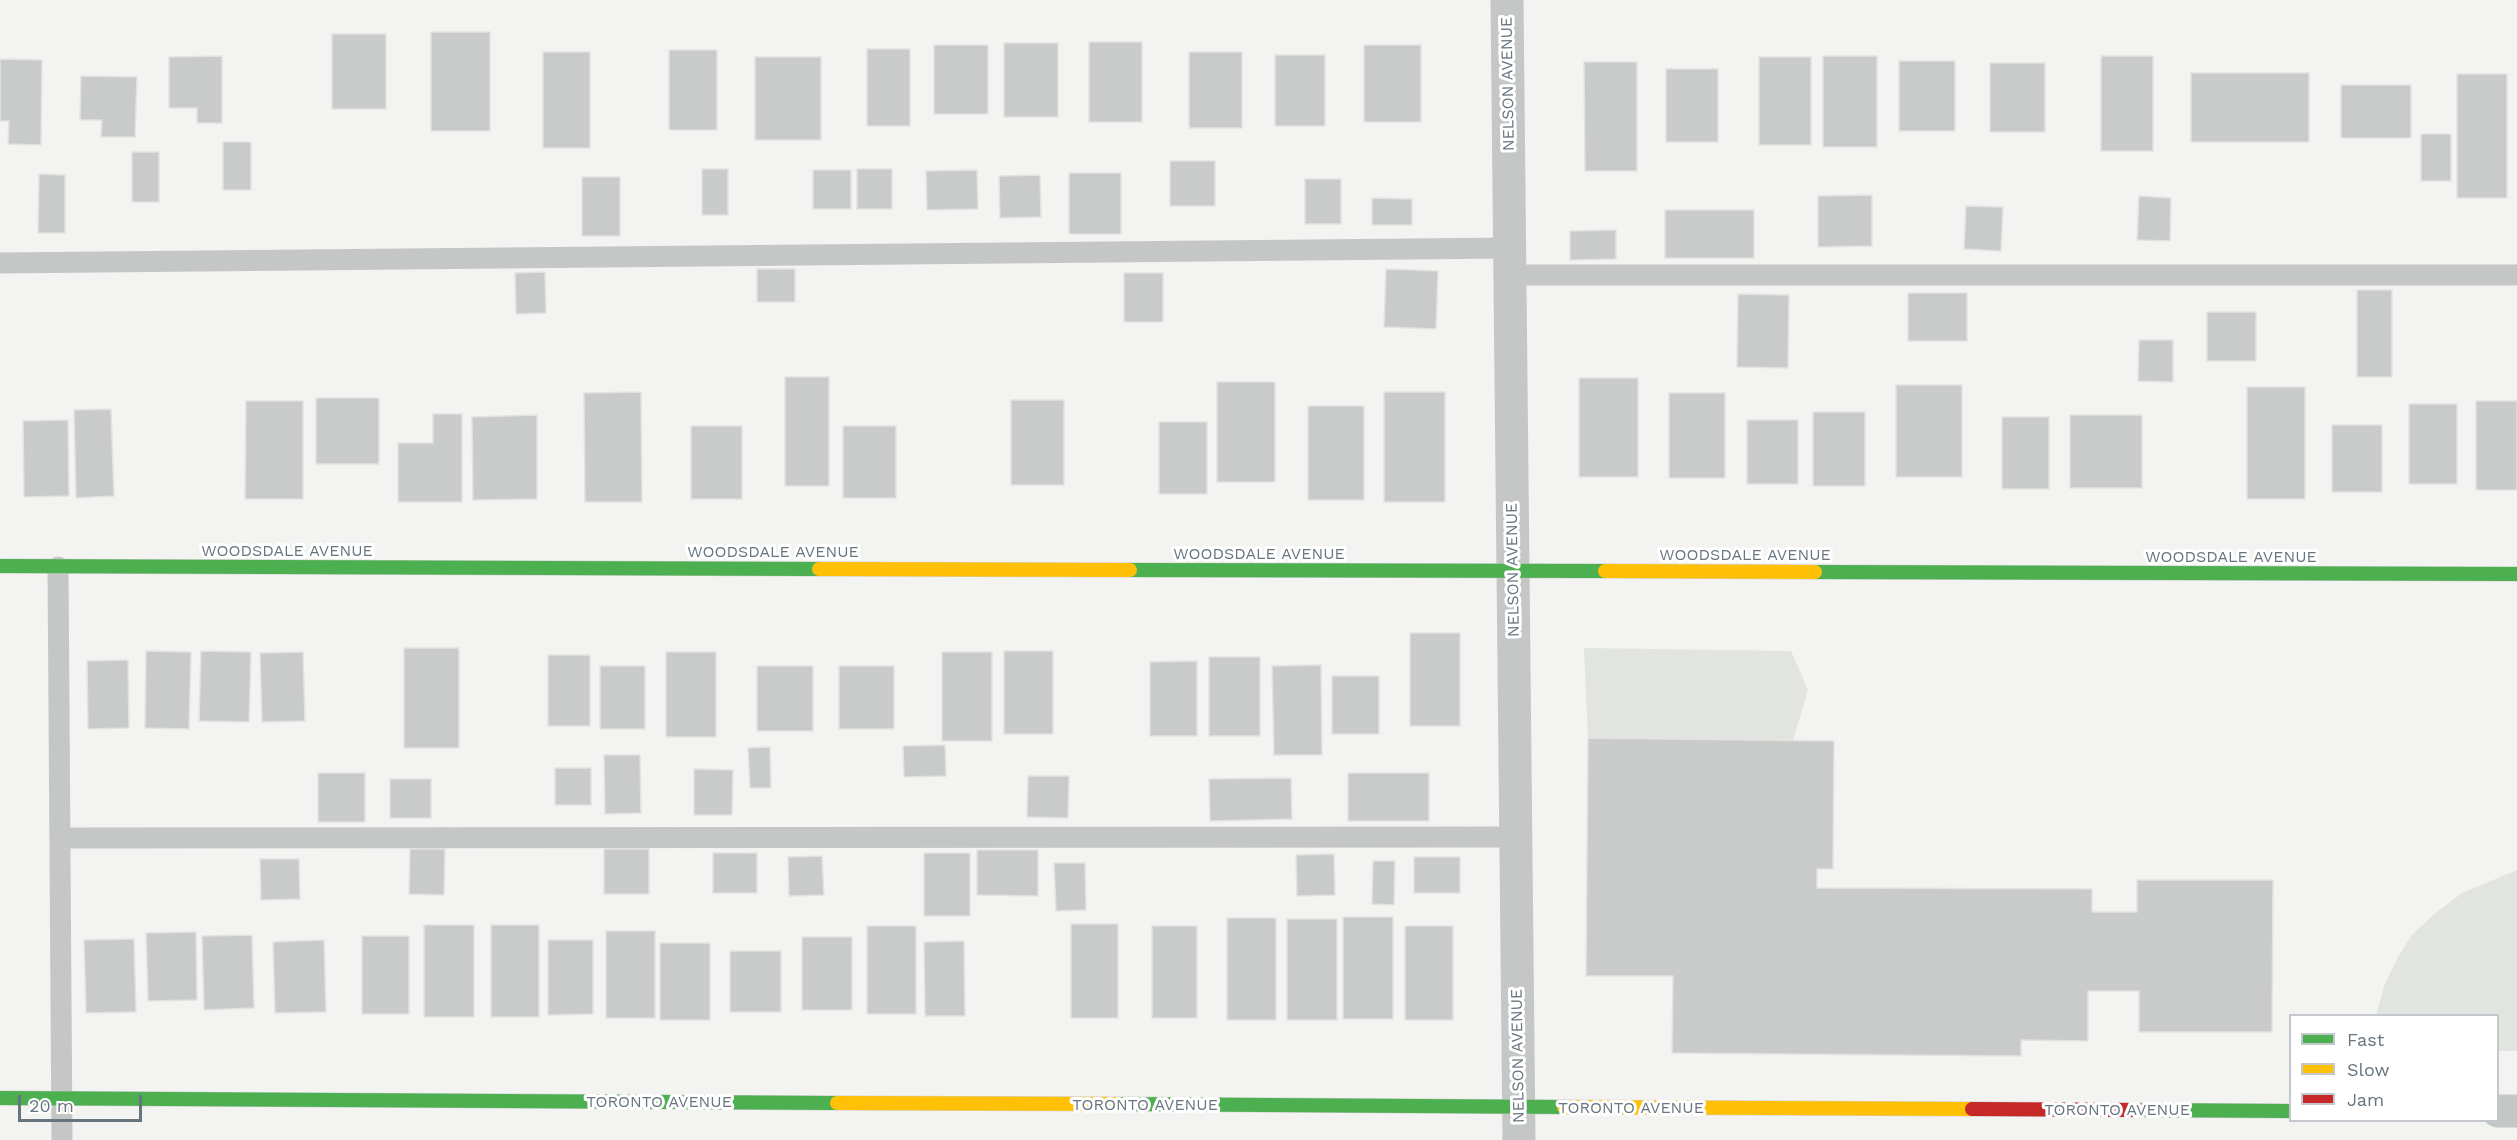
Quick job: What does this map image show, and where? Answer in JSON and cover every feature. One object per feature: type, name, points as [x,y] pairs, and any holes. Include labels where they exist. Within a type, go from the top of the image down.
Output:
[{"type":"street","name":"NELSON AVENUE","points":[[1507,0],[1519,1140]]},
{"type":"street","name":"WOODSDALE AVENUE","points":[[0,566],[2517,574]]},
{"type":"street","name":"TORONTO AVENUE","points":[[0,1098],[2289,1111]]},
{"type":"street","points":[[2499,1111],[2517,1112]]},
{"type":"lane","points":[[0,263],[1510,261],[2517,275]]},
{"type":"lane","points":[[58,567],[62,1140]]},
{"type":"lane","points":[[60,838],[1516,837]]},
{"type":"shaded area","points":[[1584,648],[1791,651],[1808,690],[1793,740],[1588,738]]},
{"type":"shaded area","points":[[2517,870],[2517,1051],[2499,1051],[2499,1014],[2376,1014],[2385,984],[2411,936],[2433,915],[2462,893]]},
{"type":"building","points":[[431,32],[490,32],[490,131],[431,131]]},
{"type":"building","points":[[332,34],[386,34],[386,109],[332,109]]},
{"type":"building","points":[[1089,42],[1142,42],[1142,122],[1089,122]]},
{"type":"building","points":[[1004,43],[1058,43],[1058,117],[1004,117]]},
{"type":"building","points":[[934,45],[988,45],[988,114],[934,114]]},
{"type":"building","points":[[1364,45],[1421,45],[1421,122],[1364,122]]},
{"type":"building","points":[[867,49],[910,49],[910,126],[867,126]]},
{"type":"building","points":[[669,50],[717,50],[717,130],[669,130]]},
{"type":"building","points":[[543,52],[590,52],[590,148],[543,148]]},
{"type":"building","points":[[1189,52],[1242,52],[1242,128],[1189,128]]},
{"type":"building","points":[[1275,55],[1325,55],[1325,126],[1275,126]]},
{"type":"building","points":[[222,56],[222,123],[197,123],[197,108],[169,108],[169,57]]},
{"type":"building","points":[[1823,56],[1877,56],[1877,147],[1823,147]]},
{"type":"building","points":[[2101,56],[2153,56],[2153,151],[2101,151]]},
{"type":"building","points":[[755,57],[821,57],[821,140],[755,140]]},
{"type":"building","points":[[1759,57],[1811,57],[1811,145],[1759,145]]},
{"type":"building","points":[[0,59],[42,60],[41,145],[8,144],[9,121],[0,121]]},
{"type":"building","points":[[1899,61],[1955,61],[1955,131],[1899,131]]},
{"type":"building","points":[[1584,62],[1637,62],[1637,171],[1585,171]]},
{"type":"building","points":[[1990,63],[2045,63],[2045,132],[1990,132]]},
{"type":"building","points":[[1666,69],[1718,69],[1718,142],[1666,142]]},
{"type":"building","points":[[2191,73],[2309,73],[2309,142],[2191,142]]},
{"type":"building","points":[[2457,74],[2507,74],[2507,198],[2457,198]]},
{"type":"building","points":[[81,76],[137,77],[135,137],[101,137],[102,120],[80,120]]},
{"type":"building","points":[[2341,85],[2411,85],[2411,138],[2341,138]]},
{"type":"building","points":[[2421,134],[2451,134],[2451,181],[2421,181]]},
{"type":"building","points":[[223,142],[251,142],[251,190],[223,190]]},
{"type":"building","points":[[132,152],[159,152],[159,202],[132,202]]},
{"type":"building","points":[[1170,161],[1215,161],[1215,206],[1170,206]]},
{"type":"building","points":[[702,169],[728,169],[728,215],[702,215]]},
{"type":"building","points":[[857,169],[892,169],[892,209],[857,209]]},
{"type":"building","points":[[813,170],[851,170],[851,209],[813,209]]},
{"type":"building","points":[[977,170],[978,209],[927,210],[926,171]]},
{"type":"building","points":[[1069,173],[1121,173],[1121,234],[1069,234]]},
{"type":"building","points":[[39,174],[65,175],[65,233],[38,233]]},
{"type":"building","points":[[1040,175],[1041,217],[1000,218],[999,176]]},
{"type":"building","points":[[582,177],[620,177],[620,236],[582,236]]},
{"type":"building","points":[[1305,179],[1341,179],[1341,224],[1305,224]]},
{"type":"building","points":[[1872,195],[1872,246],[1818,247],[1818,196]]},
{"type":"building","points":[[2139,196],[2171,198],[2170,241],[2137,240]]},
{"type":"building","points":[[1372,198],[1412,199],[1412,225],[1372,225]]},
{"type":"building","points":[[1966,206],[2003,207],[2001,251],[1964,249]]},
{"type":"building","points":[[1665,210],[1754,210],[1754,258],[1665,258]]},
{"type":"building","points":[[1616,230],[1616,259],[1570,260],[1570,231]]},
{"type":"building","points":[[757,269],[795,269],[795,302],[757,302]]},
{"type":"building","points":[[1386,269],[1438,271],[1436,329],[1384,327]]},
{"type":"building","points":[[545,272],[546,313],[516,314],[515,273]]},
{"type":"building","points":[[1124,273],[1163,273],[1163,322],[1124,322]]},
{"type":"building","points":[[2357,290],[2392,290],[2392,377],[2357,377]]},
{"type":"building","points":[[1908,293],[1967,293],[1967,341],[1908,341]]},
{"type":"building","points":[[1738,294],[1789,295],[1788,368],[1737,367]]},
{"type":"building","points":[[2207,312],[2256,312],[2256,361],[2207,361]]},
{"type":"building","points":[[2139,340],[2173,340],[2173,382],[2138,381]]},
{"type":"building","points":[[785,377],[829,377],[829,486],[785,486]]},
{"type":"building","points":[[1579,378],[1638,378],[1638,477],[1579,477]]},
{"type":"building","points":[[1217,382],[1275,382],[1275,482],[1217,482]]},
{"type":"building","points":[[1896,385],[1962,385],[1962,477],[1896,477]]},
{"type":"building","points":[[2247,387],[2305,387],[2305,499],[2247,499]]},
{"type":"building","points":[[641,392],[642,502],[585,502],[584,393]]},
{"type":"building","points":[[1384,392],[1445,392],[1445,502],[1384,502]]},
{"type":"building","points":[[1669,393],[1725,393],[1725,478],[1669,478]]},
{"type":"building","points":[[316,398],[379,398],[379,464],[316,464]]},
{"type":"building","points":[[1011,400],[1064,400],[1064,485],[1011,485]]},
{"type":"building","points":[[246,401],[303,401],[303,499],[245,499]]},
{"type":"building","points":[[2476,401],[2517,401],[2517,490],[2476,490]]},
{"type":"building","points":[[2409,404],[2457,404],[2457,484],[2409,484]]},
{"type":"building","points":[[1308,406],[1364,406],[1364,500],[1308,500]]},
{"type":"building","points":[[111,409],[114,496],[76,498],[74,410]]},
{"type":"building","points":[[1813,412],[1865,412],[1865,486],[1813,486]]},
{"type":"building","points":[[433,414],[462,414],[462,502],[398,502],[398,443],[433,443]]},
{"type":"building","points":[[537,415],[537,499],[473,500],[472,417]]},
{"type":"building","points":[[2070,415],[2142,415],[2142,488],[2070,488]]},
{"type":"building","points":[[2002,417],[2049,417],[2049,489],[2002,489]]},
{"type":"building","points":[[68,420],[69,496],[24,497],[23,421]]},
{"type":"building","points":[[1747,420],[1798,420],[1798,484],[1747,484]]},
{"type":"building","points":[[1159,422],[1207,422],[1207,494],[1159,494]]},
{"type":"building","points":[[2332,425],[2382,425],[2382,492],[2332,492]]},
{"type":"building","points":[[691,426],[742,426],[742,499],[691,499]]},
{"type":"building","points":[[843,426],[896,426],[896,498],[843,498]]},
{"type":"building","points":[[1410,633],[1460,633],[1460,726],[1410,726]]},
{"type":"building","points":[[404,648],[459,648],[459,748],[404,748]]},
{"type":"building","points":[[146,651],[191,652],[189,729],[145,728]]},
{"type":"building","points":[[201,651],[251,652],[249,722],[199,721]]},
{"type":"building","points":[[1004,651],[1053,651],[1053,734],[1004,734]]},
{"type":"building","points":[[303,652],[305,721],[262,722],[260,653]]},
{"type":"building","points":[[666,652],[716,652],[716,737],[666,737]]},
{"type":"building","points":[[942,652],[992,652],[992,741],[942,741]]},
{"type":"building","points":[[548,655],[590,655],[590,726],[548,726]]},
{"type":"building","points":[[1209,657],[1260,657],[1260,736],[1209,736]]},
{"type":"building","points":[[128,660],[129,728],[88,729],[87,661]]},
{"type":"building","points":[[1197,661],[1197,736],[1150,736],[1150,662]]},
{"type":"building","points":[[1321,665],[1322,755],[1274,755],[1272,666]]},
{"type":"building","points":[[600,666],[645,666],[645,729],[600,729]]},
{"type":"building","points":[[757,666],[813,666],[813,731],[757,731]]},
{"type":"building","points":[[839,666],[894,666],[894,729],[839,729]]},
{"type":"building","points":[[1332,676],[1379,676],[1379,734],[1332,734]]},
{"type":"building","points":[[1588,738],[1834,741],[1833,869],[1817,869],[1817,888],[2092,889],[2092,912],[2137,912],[2137,880],[2273,880],[2272,1032],[2139,1032],[2139,991],[2088,991],[2088,1041],[2021,1040],[2021,1056],[1672,1053],[1673,976],[1586,976]]},
{"type":"building","points":[[945,745],[946,776],[904,777],[903,746]]},
{"type":"building","points":[[770,747],[771,788],[750,788],[748,748]]},
{"type":"building","points":[[604,755],[640,755],[641,813],[605,814]]},
{"type":"building","points":[[555,768],[591,768],[591,805],[555,805]]},
{"type":"building","points":[[694,769],[733,770],[732,815],[694,815]]},
{"type":"building","points":[[318,773],[365,773],[365,822],[318,822]]},
{"type":"building","points":[[1348,773],[1429,773],[1429,821],[1348,821]]},
{"type":"building","points":[[1028,776],[1069,776],[1068,818],[1027,817]]},
{"type":"building","points":[[1291,778],[1292,819],[1210,821],[1209,779]]},
{"type":"building","points":[[390,779],[431,779],[431,818],[390,818]]},
{"type":"building","points":[[410,849],[445,849],[444,895],[409,894]]},
{"type":"building","points":[[604,849],[649,849],[649,894],[604,894]]},
{"type":"building","points":[[977,850],[1038,850],[1038,896],[977,895]]},
{"type":"building","points":[[713,853],[757,853],[757,893],[713,893]]},
{"type":"building","points":[[924,853],[970,853],[970,916],[924,916]]},
{"type":"building","points":[[1334,854],[1335,895],[1297,896],[1296,855]]},
{"type":"building","points":[[822,856],[824,895],[789,896],[788,857]]},
{"type":"building","points":[[1414,857],[1460,857],[1460,893],[1414,893]]},
{"type":"building","points":[[260,859],[299,859],[300,899],[261,900]]},
{"type":"building","points":[[1373,861],[1395,861],[1394,905],[1372,904]]},
{"type":"building","points":[[1054,863],[1085,863],[1086,910],[1056,911]]},
{"type":"building","points":[[1343,917],[1393,917],[1393,1019],[1343,1019]]},
{"type":"building","points":[[1227,918],[1276,918],[1276,1020],[1227,1020]]},
{"type":"building","points":[[1287,919],[1337,919],[1337,1020],[1287,1020]]},
{"type":"building","points":[[1071,924],[1118,924],[1118,1018],[1071,1018]]},
{"type":"building","points":[[424,925],[474,925],[474,1017],[424,1017]]},
{"type":"building","points":[[491,925],[539,925],[539,1017],[491,1017]]},
{"type":"building","points":[[867,926],[916,926],[916,1014],[867,1014]]},
{"type":"building","points":[[1152,926],[1197,926],[1197,1018],[1152,1018]]},
{"type":"building","points":[[1405,926],[1453,926],[1453,1020],[1405,1020]]},
{"type":"building","points":[[606,931],[655,931],[655,1018],[606,1018]]},
{"type":"building","points":[[196,932],[197,1000],[148,1001],[146,933]]},
{"type":"building","points":[[252,935],[254,1008],[204,1010],[202,936]]},
{"type":"building","points":[[362,936],[409,936],[409,1014],[362,1014]]},
{"type":"building","points":[[802,937],[852,937],[852,1010],[802,1010]]},
{"type":"building","points":[[134,939],[136,1012],[86,1013],[84,940]]},
{"type":"building","points":[[324,940],[326,1012],[275,1013],[273,942]]},
{"type":"building","points":[[548,940],[593,940],[593,1014],[548,1015]]},
{"type":"building","points":[[964,941],[965,1016],[925,1016],[924,942]]},
{"type":"building","points":[[660,943],[710,943],[710,1020],[660,1020]]},
{"type":"building","points":[[730,951],[781,951],[781,1012],[730,1012]]},
{"type":"traffic: fast","points":[[0,566],[819,569]]},
{"type":"traffic: fast","points":[[1130,570],[1605,571]]},
{"type":"traffic: fast","points":[[1815,572],[2517,574]]},
{"type":"traffic: fast","points":[[0,1098],[837,1103]]},
{"type":"traffic: fast","points":[[1118,1104],[1564,1107]]},
{"type":"traffic: fast","points":[[2138,1110],[2289,1111]]},
{"type":"traffic: slow","points":[[819,569],[1130,570]]},
{"type":"traffic: slow","points":[[1605,571],[1815,572]]},
{"type":"traffic: slow","points":[[837,1103],[1118,1104]]},
{"type":"traffic: slow","points":[[1564,1107],[1972,1109]]},
{"type":"traffic: jam","points":[[1972,1109],[2138,1110]]}]
